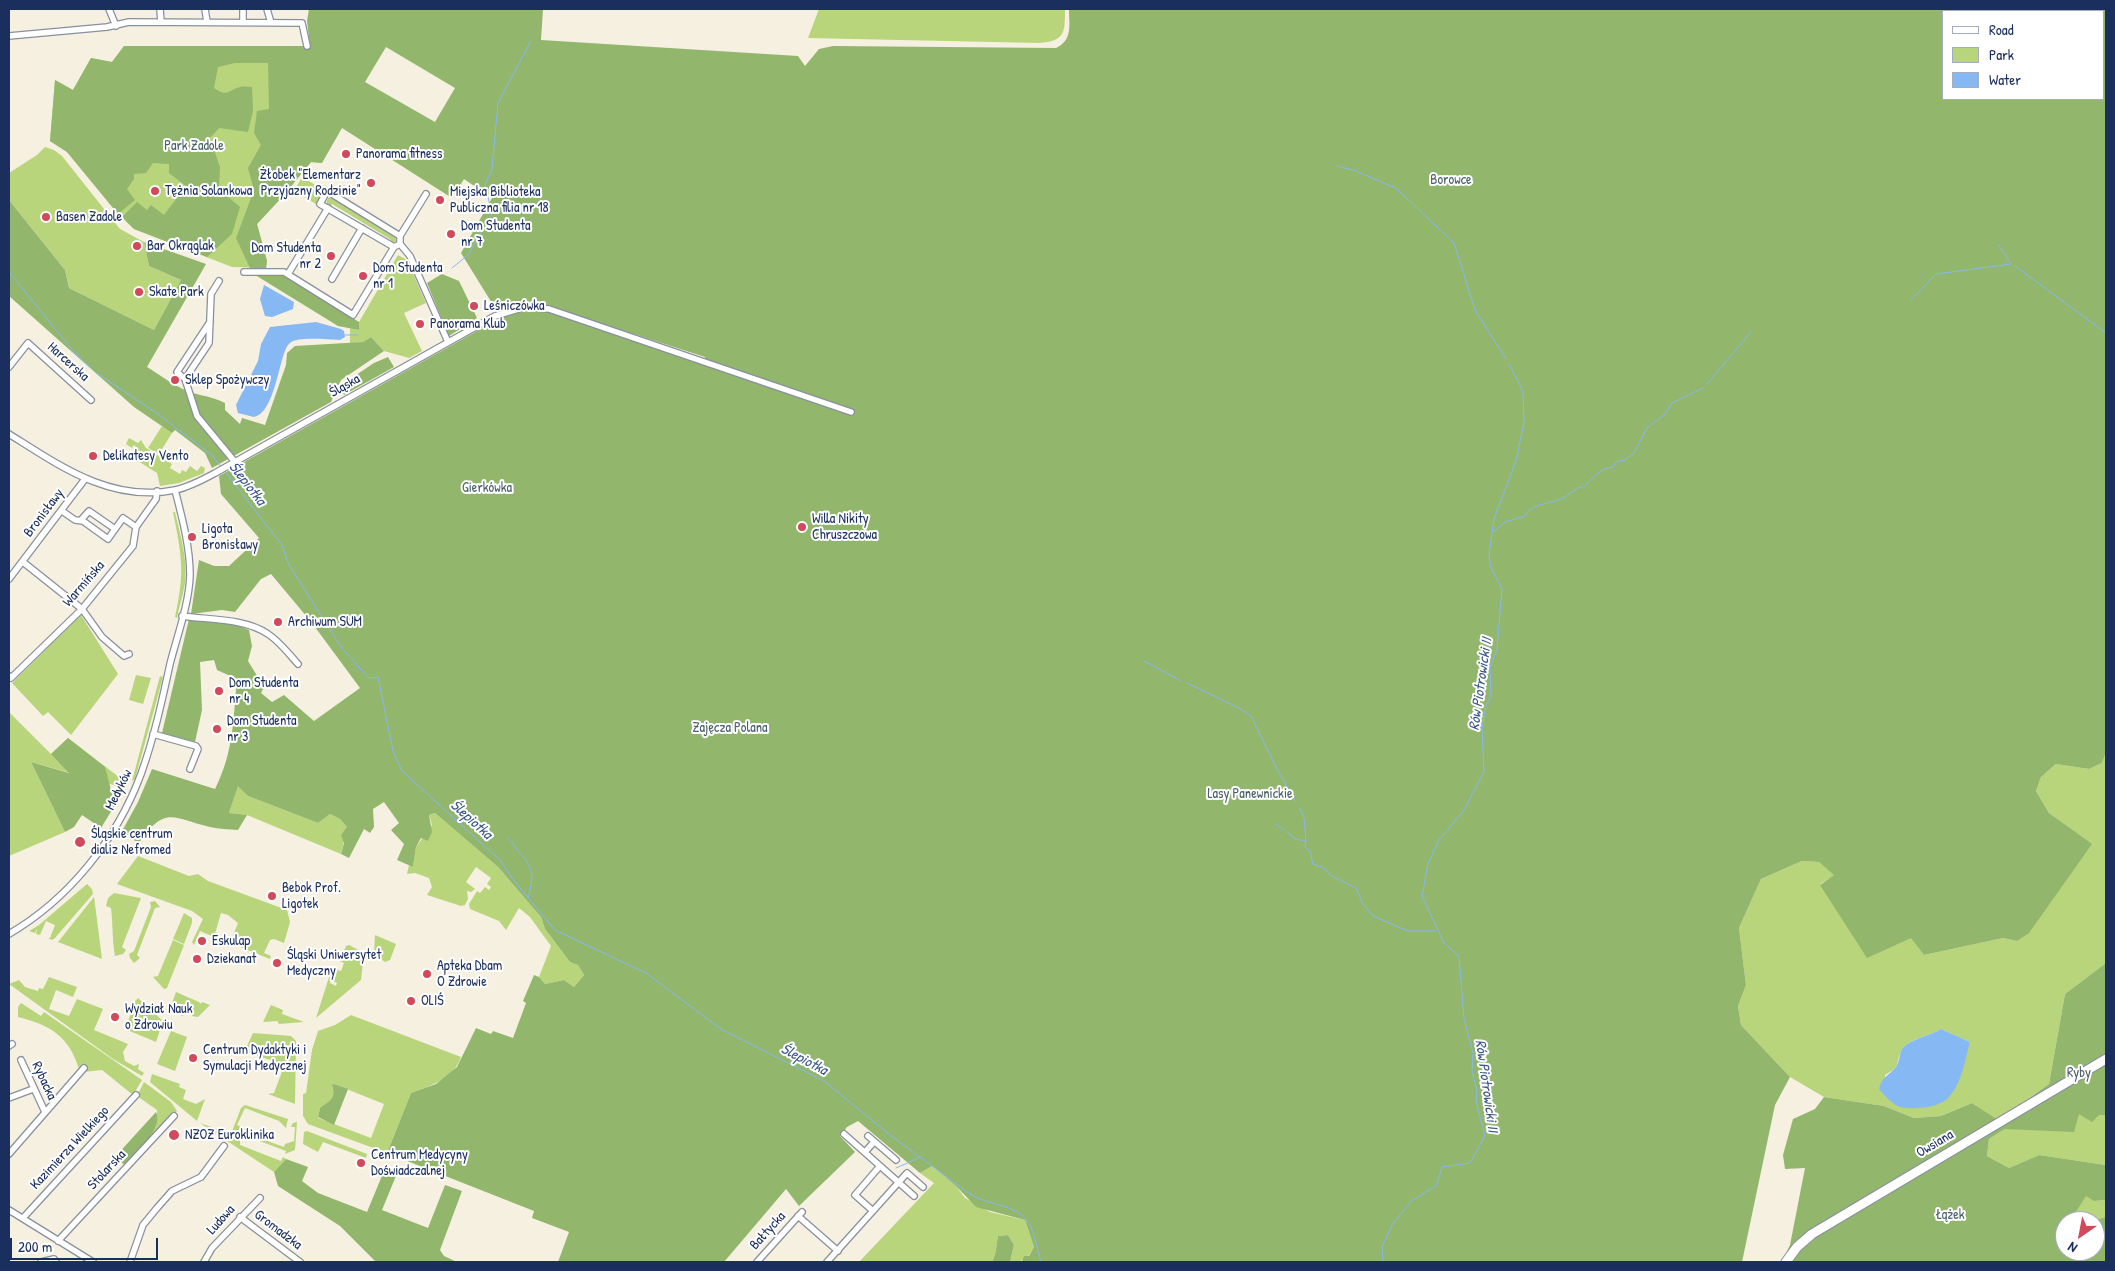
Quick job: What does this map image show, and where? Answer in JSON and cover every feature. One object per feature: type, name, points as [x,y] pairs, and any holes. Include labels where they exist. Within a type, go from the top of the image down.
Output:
[{"type":"street","points":[[109,9],[116,26]]},
{"type":"street","points":[[160,9],[161,22]]},
{"type":"street","points":[[205,9],[206,22]]},
{"type":"street","points":[[243,9],[243,22]]},
{"type":"street","points":[[267,9],[271,22]]},
{"type":"street","points":[[9,36],[116,26],[129,22],[302,23],[307,46]]},
{"type":"street","points":[[400,236],[327,191],[320,204],[397,246],[410,256],[448,342]]},
{"type":"street","points":[[244,272],[286,273],[353,315],[397,246],[400,236],[426,194]]},
{"type":"street","points":[[286,273],[328,208]]},
{"type":"street","points":[[332,278],[362,228]]},
{"type":"street","points":[[185,380],[209,343],[211,294],[219,281]]},
{"type":"street","name":"Śląska","points":[[9,434],[85,479],[122,490],[175,490],[217,472],[505,311],[534,306],[549,309],[851,412]]},
{"type":"street","points":[[210,322],[178,372],[185,380],[197,416],[234,462]]},
{"type":"street","name":"Harcerska","points":[[9,367],[28,343],[91,400]]},
{"type":"street","name":"Bronisławy","points":[[9,579],[85,479]]},
{"type":"street","name":"Medyków","points":[[9,934],[60,896],[91,860],[130,800],[142,773],[189,587],[190,569],[175,490]]},
{"type":"street","name":"Warmińska","points":[[9,676],[11,678],[82,609],[133,546],[136,527],[156,498],[157,491]]},
{"type":"street","points":[[62,511],[75,520],[81,520],[108,539],[123,518],[136,527]]},
{"type":"street","points":[[81,520],[90,511],[115,529]]},
{"type":"street","points":[[23,562],[82,609],[107,642],[124,656],[129,654]]},
{"type":"street","points":[[182,616],[221,619],[263,630],[298,664]]},
{"type":"street","points":[[153,734],[196,746],[198,749],[190,769]]},
{"type":"street","name":"Owsiana","points":[[1786,1262],[1796,1247],[1812,1234],[2106,1059]]},
{"type":"street","name":"Rybacka","points":[[21,1060],[45,1112]]},
{"type":"street","points":[[9,1154],[84,1068]]},
{"type":"street","points":[[9,1098],[33,1089]]},
{"type":"street","name":"Kazimierza Wielkiego","points":[[22,1218],[136,1095]]},
{"type":"street","name":"Stolarska","points":[[58,1241],[174,1116]]},
{"type":"street","points":[[844,1134],[914,1196]]},
{"type":"street","points":[[868,1136],[896,1160]]},
{"type":"street","points":[[865,1152],[874,1142]]},
{"type":"street","points":[[130,1262],[143,1225],[172,1191],[201,1177],[224,1146]]},
{"type":"street","points":[[873,1211],[855,1195],[880,1166]]},
{"type":"street","points":[[827,1262],[907,1173],[922,1187]]},
{"type":"street","name":"Ludowa","points":[[204,1262],[212,1248],[260,1198]]},
{"type":"street","points":[[9,1210],[93,1262]]},
{"type":"street","name":"Bałtycka","points":[[757,1262],[800,1214],[838,1251]]},
{"type":"street","name":"Gromadzka","points":[[240,1217],[300,1262]]},
{"type":"street","points":[[41,1262],[54,1259],[56,1262]]},
{"type":"green space","name":"Lasy Panewnickie","points":[[309,9],[543,9],[541,40],[798,56],[805,66],[819,49],[833,46],[1056,48],[1068,36],[1069,9],[2106,9],[2106,752],[2102,763],[2089,769],[2056,764],[2041,777],[2036,791],[2049,813],[2092,844],[2029,933],[2017,941],[2003,938],[1924,955],[1911,938],[1867,958],[1820,885],[1834,875],[1819,862],[1802,861],[1761,879],[1739,928],[1746,985],[1738,1006],[1741,1025],[1790,1077],[1775,1105],[1742,1262],[1022,1262],[1024,1256],[1029,1256],[1034,1247],[1025,1220],[976,1207],[956,1186],[932,1166],[920,1173],[858,1121],[847,1127],[840,1136],[855,1152],[799,1206],[786,1189],[724,1262],[558,1262],[569,1232],[532,1218],[534,1211],[387,1153],[411,1093],[436,1084],[457,1067],[476,1028],[491,1034],[493,1031],[513,1038],[526,1003],[523,1001],[534,975],[539,977],[545,984],[564,980],[574,987],[584,975],[578,965],[570,962],[545,929],[541,917],[498,867],[435,813],[429,815],[432,832],[428,841],[421,838],[416,847],[413,867],[397,860],[404,844],[391,830],[399,823],[384,802],[373,809],[374,827],[370,833],[364,829],[349,858],[341,854],[344,843],[341,835],[347,827],[340,819],[330,814],[318,823],[248,796],[238,786],[229,813],[247,815],[238,830],[213,828],[171,817],[156,823],[139,843],[121,833],[138,802],[152,769],[215,789],[226,762],[232,735],[237,679],[217,670],[214,660],[200,662],[202,710],[195,742],[162,733],[189,619],[222,620],[249,630],[252,646],[248,661],[264,687],[261,693],[272,702],[284,695],[314,721],[360,688],[312,623],[271,574],[261,579],[235,612],[222,610],[191,614],[199,560],[214,566],[229,566],[259,538],[221,494],[219,476],[509,313],[532,310],[554,313],[703,363],[705,357],[535,302],[495,308],[461,253],[492,198],[464,179],[452,198],[342,128],[322,163],[311,162],[257,224],[267,261],[266,268],[250,268],[236,238],[254,190],[248,168],[261,145],[254,133],[257,111],[269,109],[268,63],[235,63],[218,67],[214,88],[225,93],[236,88],[252,87],[253,111],[248,132],[219,128],[210,138],[220,167],[219,189],[240,207],[232,234],[207,257],[134,229],[122,217],[137,202],[147,210],[151,205],[164,215],[186,186],[169,173],[169,164],[153,163],[146,173],[134,174],[134,179],[127,189],[135,200],[118,214],[67,152],[50,141],[55,80],[73,90],[91,58],[112,62],[124,46],[310,46],[307,21]],"holes":[[[386,47],[455,88],[435,122],[365,82]]]},
{"type":"green space","points":[[819,9],[1065,9],[1065,17],[1064,30],[1059,38],[1039,43],[808,38]]},
{"type":"green space","name":"Park Zadole","points":[[124,46],[300,46],[322,163],[311,162],[257,224],[267,261],[266,268],[232,267],[134,229],[118,214],[67,152],[50,141],[55,80],[73,90],[91,58],[112,62]]},
{"type":"green space","points":[[45,147],[54,150],[62,156],[120,229],[144,242],[149,266],[181,280],[154,330],[69,288],[65,270],[9,200],[9,173],[37,155]]},
{"type":"green space","points":[[302,177],[324,190],[316,204],[294,191]]},
{"type":"green space","points":[[328,198],[332,198],[395,235],[396,241],[393,243],[390,239],[332,204],[330,207],[326,204]]},
{"type":"green space","points":[[9,200],[65,270],[69,288],[154,330],[181,280],[149,266],[144,242],[206,264],[147,367],[187,391],[225,403],[225,410],[240,424],[242,418],[265,425],[286,365],[287,353],[295,346],[363,342],[371,337],[384,351],[341,380],[331,402],[212,468],[205,453],[175,430],[172,433],[134,407],[9,296]]},
{"type":"green space","points":[[398,255],[407,260],[426,303],[404,313],[422,351],[409,358],[384,351],[371,337],[363,342],[350,343],[350,328],[359,330],[359,322]]},
{"type":"green space","points":[[252,273],[284,274],[359,322],[359,330],[338,326]]},
{"type":"green space","points":[[442,274],[459,281],[477,318],[449,336],[427,283]]},
{"type":"green space","points":[[388,357],[394,367],[344,395],[342,392],[344,383],[374,363]]},
{"type":"green space","points":[[162,426],[172,433],[159,454],[148,448]]},
{"type":"green space","points":[[129,438],[138,443],[141,440],[146,448],[172,464],[170,468],[180,474],[182,470],[186,472],[190,466],[197,471],[201,466],[205,468],[204,473],[179,483],[160,486],[157,473],[130,456],[136,447],[134,445],[132,448],[126,444]]},
{"type":"green space","points":[[173,512],[175,512],[183,547],[186,574],[177,618],[175,617],[180,588],[181,564],[179,541]]},
{"type":"green space","points":[[81,615],[118,674],[71,735],[48,712],[43,716],[12,683]]},
{"type":"green space","points":[[136,675],[151,678],[143,704],[129,700]]},
{"type":"green space","points":[[160,676],[163,677],[135,779],[132,781]]},
{"type":"green space","points":[[9,712],[51,754],[68,738],[128,784],[120,800],[117,786],[31,762],[65,832],[9,856]]},
{"type":"green space","points":[[68,738],[105,767],[115,805],[101,828],[82,815],[74,827],[65,832],[31,762],[69,773],[51,754]]},
{"type":"green space","points":[[2106,752],[2106,963],[2065,994],[2049,1084],[1997,1120],[1972,1103],[1941,1116],[1914,1118],[1884,1106],[1824,1097],[1790,1077],[1741,1025],[1738,1006],[1746,985],[1739,928],[1761,879],[1802,861],[1819,862],[1835,875],[1820,884],[1911,937],[1924,955],[2003,938],[2017,941],[2091,844],[2049,813],[2036,791],[2041,777],[2056,764],[2089,769],[2102,763]],"holes":[[[1941,1029],[1970,1042],[1940,1103],[1911,1107],[1898,1104],[1885,1096],[1885,1075],[1894,1069],[1905,1046]]]},
{"type":"green space","points":[[238,785],[248,796],[318,823],[330,814],[340,819],[347,827],[341,854],[247,815],[229,813]]},
{"type":"green space","points":[[435,813],[498,867],[541,917],[545,929],[570,962],[578,965],[584,975],[574,987],[564,980],[545,984],[539,977],[551,946],[530,917],[519,908],[506,930],[499,921],[470,909],[469,904],[477,891],[480,893],[485,887],[489,890],[491,887],[487,884],[491,878],[476,867],[466,882],[475,889],[471,892],[467,891],[468,899],[465,905],[461,906],[427,895],[432,887],[429,878],[415,873],[407,874],[409,865],[413,867],[416,847],[432,825],[429,815]]},
{"type":"green space","points":[[138,856],[189,876],[198,874],[208,881],[287,910],[290,922],[284,943],[274,939],[270,940],[264,953],[271,956],[270,959],[230,943],[238,923],[228,915],[221,913],[214,937],[200,931],[194,945],[192,942],[203,919],[192,911],[117,884]]},
{"type":"green space","points":[[87,884],[92,889],[93,894],[55,938],[52,940],[48,938],[50,938],[55,925],[46,921],[40,935],[36,934],[37,929],[35,933],[29,931],[39,925]]},
{"type":"green space","points":[[114,893],[141,898],[122,947],[126,950],[123,954],[115,956],[111,908],[106,906],[108,898]]},
{"type":"green space","points":[[94,897],[95,904],[102,959],[58,942]]},
{"type":"green space","points":[[155,901],[160,907],[155,908],[137,955],[140,958],[134,963],[129,954],[134,951],[151,907],[150,902]]},
{"type":"green space","points":[[184,913],[192,918],[192,923],[184,944],[173,939]]},
{"type":"green space","points":[[375,935],[396,944],[390,960],[385,962],[374,954]]},
{"type":"green space","points":[[173,940],[184,945],[167,988],[164,989],[153,977],[158,976]]},
{"type":"green space","points":[[349,945],[364,953],[361,980],[316,1018],[331,971],[333,972],[330,983],[336,986],[337,983],[333,981],[337,970],[341,971],[344,963],[340,961],[346,946]]},
{"type":"green space","points":[[2106,963],[2106,1115],[2099,1115],[2092,1122],[2079,1114],[2074,1132],[2005,1129],[1989,1139],[1987,1156],[2009,1168],[2039,1155],[2106,1165],[2106,1200],[2094,1201],[2086,1196],[2077,1211],[2055,1211],[2055,1261],[2105,1261],[2106,1217],[2106,1262],[1782,1262],[1790,1245],[1805,1168],[1785,1169],[1783,1155],[1793,1119],[1815,1109],[1824,1097],[1884,1106],[1914,1118],[1941,1116],[1972,1103],[1998,1120],[2049,1084],[2065,994]]},
{"type":"green space","points":[[49,977],[77,987],[73,997],[56,990],[49,1009],[69,1016],[77,999],[103,1009],[94,1030],[128,1044],[123,1052],[125,1061],[134,1066],[139,1064],[138,1069],[144,1073],[142,1076],[113,1059],[9,984],[19,980],[25,987],[38,991],[39,988],[43,989]]},
{"type":"green space","points":[[176,992],[201,1004],[202,1002],[210,1005],[198,1017],[192,1016],[192,1011],[184,1011],[183,1016],[169,1011]]},
{"type":"green space","points":[[138,998],[163,1021],[156,1042],[125,1029],[132,1011],[128,1009]]},
{"type":"green space","points":[[21,1003],[41,1016],[44,1012],[142,1080],[133,1095],[102,1070],[84,1072],[79,1069],[70,1048],[57,1034],[40,1024],[18,1017],[18,1007]]},
{"type":"green space","points":[[271,1005],[283,1010],[282,1014],[304,1022],[279,1024],[277,1021],[263,1022]]},
{"type":"green space","points":[[351,1015],[461,1057],[458,1064],[447,1076],[434,1084],[411,1093],[387,1153],[308,1124],[303,1116],[303,1094],[306,1093],[312,1050],[318,1031],[335,1025]],"holes":[[[334,1084],[384,1104],[371,1138],[318,1118],[320,1108],[333,1097],[332,1086]]]},
{"type":"green space","points":[[171,1031],[187,1037],[175,1071],[157,1064]]},
{"type":"green space","points":[[253,1033],[291,1036],[296,1041],[295,1104],[268,1094],[274,1093],[283,1069],[272,1065],[273,1061],[247,1052],[247,1046]]},
{"type":"green space","points":[[152,1074],[180,1084],[179,1087],[186,1090],[183,1099],[196,1104],[205,1099],[197,1121],[150,1082]]},
{"type":"green space","points":[[144,1082],[171,1102],[177,1111],[149,1139],[157,1117],[157,1110],[137,1096]]},
{"type":"green space","points":[[332,1085],[348,1089],[334,1125],[318,1117],[320,1108],[330,1101],[333,1096]]},
{"type":"green space","points":[[245,1105],[288,1119],[286,1128],[279,1121],[245,1108],[237,1125],[246,1129],[245,1133],[284,1147],[285,1144],[294,1141],[295,1127],[291,1127],[293,1123],[297,1122],[295,1150],[285,1154],[286,1151],[244,1135],[240,1138],[240,1145],[281,1161],[283,1157],[286,1159],[274,1172],[200,1123],[231,1134],[241,1108]]},
{"type":"green space","points":[[156,1112],[156,1126],[142,1148],[126,1166],[115,1157]]},
{"type":"green space","points":[[2078,1114],[2106,1115],[2106,1165],[2039,1155],[2009,1168],[1987,1156],[1989,1139],[2005,1129],[2016,1129]]},
{"type":"green space","points":[[307,1131],[367,1154],[366,1158],[323,1142],[318,1152],[303,1144],[304,1132]]},
{"type":"green space","points":[[286,1159],[308,1167],[302,1181],[318,1193],[367,1212],[386,1166],[398,1171],[382,1210],[428,1228],[445,1185],[462,1191],[440,1250],[444,1256],[457,1262],[375,1261],[340,1226],[278,1186],[274,1172]]},
{"type":"green space","points":[[932,1166],[956,1186],[965,1198],[990,1212],[1025,1220],[1034,1247],[1030,1254],[1022,1260],[1010,1262],[1014,1245],[1008,1235],[998,1236],[992,1262],[859,1262],[934,1183],[920,1173]]},
{"type":"green space","points":[[2086,1195],[2094,1201],[2106,1200],[2106,1217],[2105,1211],[2076,1211]]},
{"type":"green space","points":[[1008,1235],[1014,1245],[1010,1262],[992,1262],[998,1236]]},
{"type":"water","points":[[264,285],[294,302],[293,309],[272,317],[265,316],[260,299]]},
{"type":"water","points":[[316,322],[341,329],[344,331],[345,337],[340,340],[306,339],[290,343],[286,348],[273,393],[262,413],[254,417],[238,413],[236,405],[258,361],[261,344],[270,327]]},
{"type":"water","points":[[1941,1029],[1970,1042],[1957,1085],[1949,1097],[1940,1104],[1912,1108],[1897,1106],[1879,1089],[1882,1082],[1897,1066],[1902,1049],[1906,1045]]},
{"type":"waterway","points":[[452,268],[468,255],[492,214],[485,185],[492,169],[498,103],[531,41]]},
{"type":"waterway","name":"Rów Piotrowicki II","points":[[1337,166],[1357,171]]},
{"type":"waterway","name":"Rów Piotrowicki II","points":[[1358,172],[1396,188],[1454,243],[1475,310],[1506,359]]},
{"type":"waterway","points":[[1911,300],[1936,274],[2011,264],[1998,244]]},
{"type":"waterway","points":[[2015,266],[2106,333]]},
{"type":"waterway","name":"Ślepiotka","points":[[9,272],[74,352],[95,372],[158,414],[212,455],[221,467]]},
{"type":"waterway","points":[[1707,384],[1751,332]]},
{"type":"waterway","points":[[345,335],[358,335]]},
{"type":"waterway","name":"Rów Piotrowicki II","points":[[1383,1262],[1382,1247],[1392,1225],[1411,1201],[1436,1186],[1442,1167],[1470,1163],[1485,1136],[1476,1101],[1477,1091],[1472,1070],[1473,1053],[1464,1019],[1459,956],[1444,943],[1422,896],[1428,864],[1439,840],[1464,810],[1484,772],[1482,728],[1486,706],[1491,697],[1490,667],[1497,650],[1502,588],[1491,568],[1489,555],[1494,519],[1516,461],[1524,423],[1523,391],[1509,364]]},
{"type":"waterway","points":[[1493,532],[1505,522],[1525,516],[1532,508],[1558,500],[1578,488],[1583,488],[1601,471],[1613,467],[1616,462],[1625,460],[1634,453],[1647,428],[1664,415],[1672,403],[1703,388]]},
{"type":"waterway","name":"Ślepiotka","points":[[224,470],[282,545],[288,563],[341,647],[369,678],[378,677],[393,751],[402,771],[500,860],[515,882],[555,930],[646,973],[721,1029],[824,1081],[894,1138],[970,1194],[1020,1214],[1030,1226],[1041,1262]]},
{"type":"waterway","points":[[1144,661],[1181,681]]},
{"type":"waterway","points":[[1187,683],[1239,708],[1251,716],[1296,802]]},
{"type":"waterway","points":[[1300,808],[1304,818],[1306,841]]},
{"type":"waterway","points":[[1276,824],[1284,830]]},
{"type":"waterway","points":[[1287,832],[1295,839],[1306,841],[1305,847],[1310,851],[1313,864],[1324,868],[1330,875],[1356,888],[1363,904],[1373,916],[1408,931],[1436,931]]},
{"type":"waterway","points":[[508,838],[529,865],[532,878],[528,898]]},
{"type":"waterway","points":[[896,1168],[921,1157]]},
{"type":"place","name":"Panorama fitness","points":[[346,154]]},
{"type":"place","name":"Żłobek \"Elementarz Przyjazny Rodzinie\"","points":[[371,183]]},
{"type":"place","name":"Tężnia Solankowa","points":[[155,191]]},
{"type":"place","name":"Miejska Biblioteka Publiczna filia nr 18","points":[[440,200]]},
{"type":"place","name":"Basen Zadole","points":[[46,217]]},
{"type":"place","name":"Dom Studenta nr 7","points":[[451,234]]},
{"type":"place","name":"Bar Okrąglak","points":[[137,246]]},
{"type":"place","name":"Dom Studenta nr 2","points":[[331,256]]},
{"type":"place","name":"Dom Studenta nr 1","points":[[363,276]]},
{"type":"place","name":"Skate Park","points":[[139,292]]},
{"type":"place","name":"Leśniczówka","points":[[474,306]]},
{"type":"place","name":"Panorama Klub","points":[[420,324]]},
{"type":"place","name":"Sklep Spożywczy","points":[[175,380]]},
{"type":"place","name":"Delikatesy Vento","points":[[93,456]]},
{"type":"place","name":"Willa Nikity Chruszczowa","points":[[802,527]]},
{"type":"place","name":"Ligota Bronisławy","points":[[192,537]]},
{"type":"place","name":"Archiwum SUM","points":[[278,622]]},
{"type":"place","name":"Dom Studenta nr 4","points":[[219,691]]},
{"type":"place","name":"Dom Studenta nr 3","points":[[217,729]]},
{"type":"place","name":"Śląskie centrum dializ Nefromed","points":[[80,842]]},
{"type":"place","name":"Bebok Prof. Ligotek","points":[[272,896]]},
{"type":"place","name":"Eskulap","points":[[202,941]]},
{"type":"place","name":"Dziekanat","points":[[197,959]]},
{"type":"place","name":"Śląski Uniwersytet Medyczny","points":[[277,963]]},
{"type":"place","name":"Apteka Dbam O Zdrowie","points":[[427,974]]},
{"type":"place","name":"OLIŚ","points":[[411,1001]]},
{"type":"place","name":"Wydział Nauk o Zdrowiu","points":[[115,1017]]},
{"type":"place","name":"Centrum Dydaktyki i Symulacji Medycznej","points":[[193,1058]]},
{"type":"place","name":"NZOZ Euroklinika","points":[[174,1135]]},
{"type":"place","name":"Centrum Medycyny Doświadczalnej","points":[[361,1163]]},
{"type":"park label","name":"Borowce","points":[[1451,180]]},
{"type":"park label","name":"Gierkówka","points":[[487,488]]},
{"type":"park label","name":"Zajęcza Polana","points":[[730,728]]},
{"type":"park label","name":"Ryby","points":[[2079,1073]]},
{"type":"park label","name":"Łążek","points":[[1950,1215]]}]
